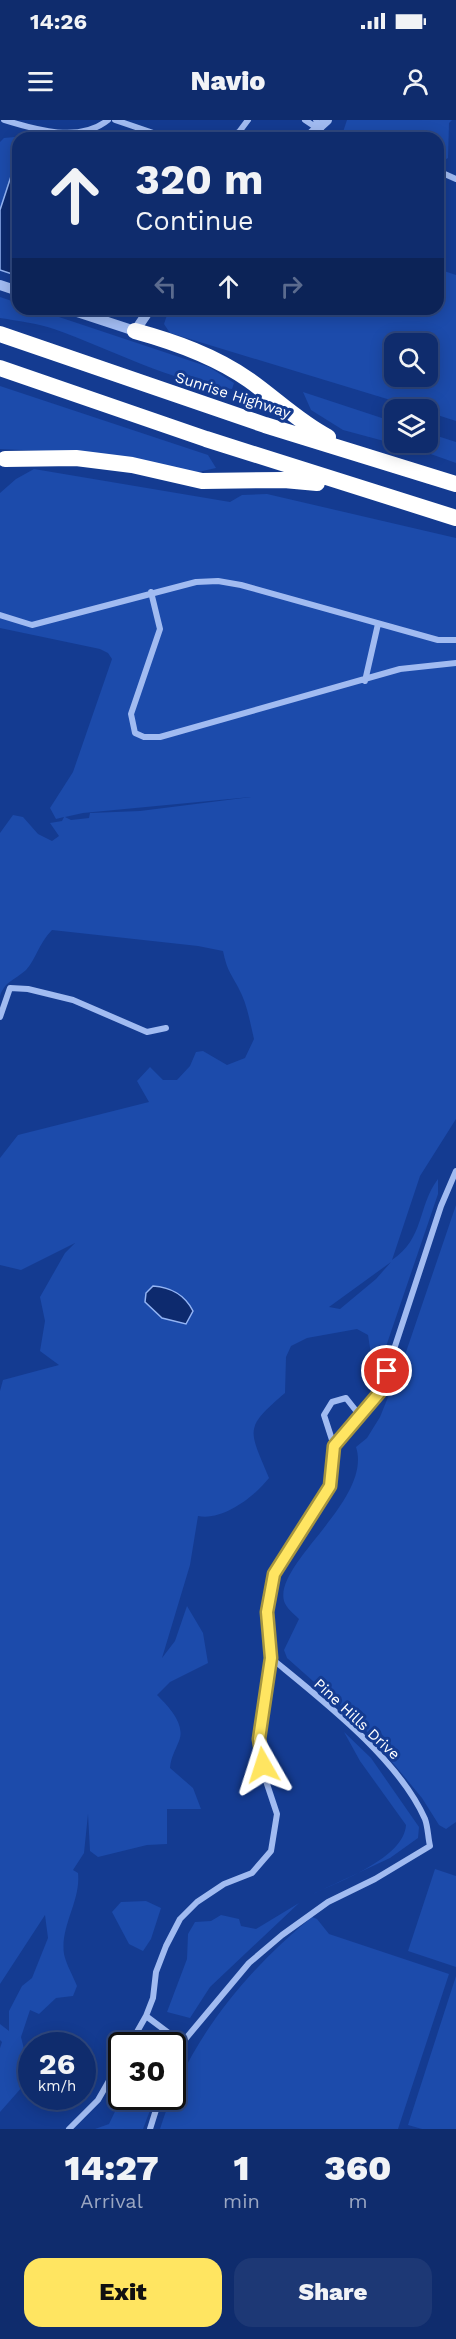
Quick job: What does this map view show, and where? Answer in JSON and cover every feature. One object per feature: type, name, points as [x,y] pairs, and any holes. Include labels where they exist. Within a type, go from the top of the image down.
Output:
[{"type":"highway","points":[[135,330],[222,363],[249,380],[317,431],[386,463]]},
{"type":"highway","name":"Sunrise Highway","points":[[0,334],[214,408],[456,484]]},
{"type":"highway","points":[[0,368],[206,440],[456,518]]},
{"type":"highway","points":[[2,462],[51,457],[91,459],[202,481],[307,482],[412,504]]},
{"type":"street","points":[[4,120],[58,132],[99,128],[108,120]]},
{"type":"street","points":[[115,120],[150,132]]},
{"type":"street","points":[[238,132],[248,120]]},
{"type":"street","points":[[305,120],[319,129],[327,120]]},
{"type":"street","points":[[87,315],[135,330],[146,315]]},
{"type":"street","points":[[2,616],[32,625],[151,592],[196,582],[218,581],[241,585],[438,640],[456,640]]},
{"type":"street","points":[[151,592],[160,630],[131,714],[135,733],[144,737],[160,737],[365,681],[400,669],[456,663]]},
{"type":"street","points":[[365,681],[378,624]]},
{"type":"street","points":[[0,1017],[10,988],[28,989],[73,1000],[147,1032],[166,1028]]},
{"type":"street","points":[[334,1446],[380,1392],[441,1206],[456,1171]]},
{"type":"street","points":[[137,2032],[146,2016],[165,1947],[180,1919],[197,1902],[224,1884],[252,1873],[271,1851],[277,1814],[264,1775],[259,1739],[271,1658],[267,1612],[274,1574],[330,1486],[334,1446],[324,1414],[333,1402],[346,1398],[361,1417]]},
{"type":"street","name":"Pine Hills Drive","points":[[186,2038],[249,1963],[282,1935],[328,1902],[375,1880],[430,1846],[426,1820],[393,1768],[323,1700],[271,1658]]},
{"type":"street","points":[[146,2016],[167,2032]]},
{"type":"street","points":[[72,2128],[98,2100],[108,2082]]},
{"type":"street","points":[[150,2129],[156,2110]]},
{"type":"shaded area","points":[[347,120],[452,120],[449,123],[448,158],[444,160],[444,132],[343,132]]},
{"type":"shaded area","points":[[12,137],[12,220],[0,243],[0,142],[4,138]]},
{"type":"shaded area","points":[[12,173],[12,274],[0,270],[0,210]]},
{"type":"shaded area","points":[[444,271],[456,275],[456,421],[438,415],[438,399],[387,399],[170,333],[164,324],[167,315],[444,315]]},
{"type":"shaded area","points":[[0,297],[12,301],[12,315],[53,315],[209,367],[234,383],[232,389],[186,380],[48,327],[0,318]]},
{"type":"shaded area","points":[[0,386],[208,455],[216,468],[198,472],[45,451],[0,449]]},
{"type":"shaded area","points":[[303,392],[384,419],[384,441],[343,430],[311,410]]},
{"type":"shaded area","points":[[438,436],[456,442],[456,463],[428,453],[438,453]]},
{"type":"shaded area","points":[[34,469],[230,502],[242,495],[267,494],[456,538],[456,1119],[420,1176],[392,1260],[403,1251],[416,1232],[431,1190],[438,1179],[438,1194],[378,1370],[373,1367],[368,1335],[357,1329],[307,1338],[291,1346],[286,1357],[285,1393],[262,1415],[254,1431],[257,1449],[269,1478],[247,1500],[237,1506],[218,1515],[198,1516],[190,1565],[162,1658],[175,1641],[187,1606],[203,1633],[208,1663],[170,1682],[157,1695],[175,1716],[180,1728],[181,1735],[170,1768],[193,1788],[201,1809],[167,1809],[167,1844],[147,1845],[98,1857],[90,1851],[88,1814],[84,1853],[73,1870],[78,1873],[77,1894],[65,1933],[64,1944],[65,1958],[77,1986],[73,1996],[56,1998],[39,2014],[30,2010],[23,2032],[18,2032],[18,2092],[0,2112],[0,2048],[2,2042],[0,2024],[9,2031],[9,2011],[22,1986],[32,1978],[48,1938],[45,1915],[0,1984],[0,1391],[3,1380],[59,1365],[40,1351],[45,1321],[40,1297],[65,1253],[75,1243],[21,1270],[0,1265],[0,1158],[18,1135],[149,1102],[137,1081],[150,1067],[163,1080],[177,1080],[190,1066],[196,1052],[203,1051],[227,1065],[245,1058],[254,1039],[244,999],[227,967],[223,951],[198,946],[52,930],[26,970],[8,984],[0,996],[0,833],[13,815],[23,817],[38,834],[52,841],[59,836],[50,823],[62,821],[64,817],[56,819],[50,808],[73,772],[112,659],[108,653],[100,649],[0,628],[0,493],[16,479]],"holes":[[[251,797],[140,811],[90,813],[89,818],[71,820],[65,817],[83,813]],[[391,1262],[376,1279],[340,1309],[329,1307]]]},
{"type":"shaded area","points":[[456,1205],[456,1822],[446,1829],[439,1825],[422,1798],[358,1721],[287,1658],[284,1650],[299,1619],[284,1601],[285,1586],[293,1568],[338,1509],[351,1488],[357,1467],[356,1447],[367,1438],[380,1417],[405,1355]]},
{"type":"shaded area","points":[[153,1286],[171,1290],[186,1300],[193,1311],[186,1324],[162,1318],[145,1302],[146,1293]]},
{"type":"shaded area","points":[[344,1732],[371,1758],[419,1827],[418,1838],[390,1858],[357,1874],[383,1858],[394,1848],[403,1837],[406,1825],[360,1761]]},
{"type":"shaded area","points":[[435,1869],[456,1876],[456,1967],[408,1951]]},
{"type":"shaded area","points":[[146,1901],[161,1908],[151,1939],[143,1951],[129,1944],[112,1912],[121,1902]]},
{"type":"shaded area","points":[[299,1903],[210,1987],[190,2018],[167,2012],[187,1959],[188,1934],[195,1922],[211,1921],[221,1915],[239,1919],[241,1926],[256,1929]]},
{"type":"shaded area","points":[[312,1917],[317,1919],[329,1934],[449,1974],[398,2129],[160,2129],[167,2110],[186,2110],[186,2066],[201,2040],[240,1987],[286,1939]]},
{"type":"shaded area","points":[[456,1976],[456,2129],[422,2129],[408,2125]]},
{"type":"shaded area","points":[[116,2110],[150,2110],[143,2129],[95,2129],[109,2124]]},
{"type":"route","points":[[263,1765],[259,1739],[270,1672],[267,1612],[274,1574],[289,1547],[309,1522],[330,1486],[334,1446],[380,1392],[387,1371]]}]
